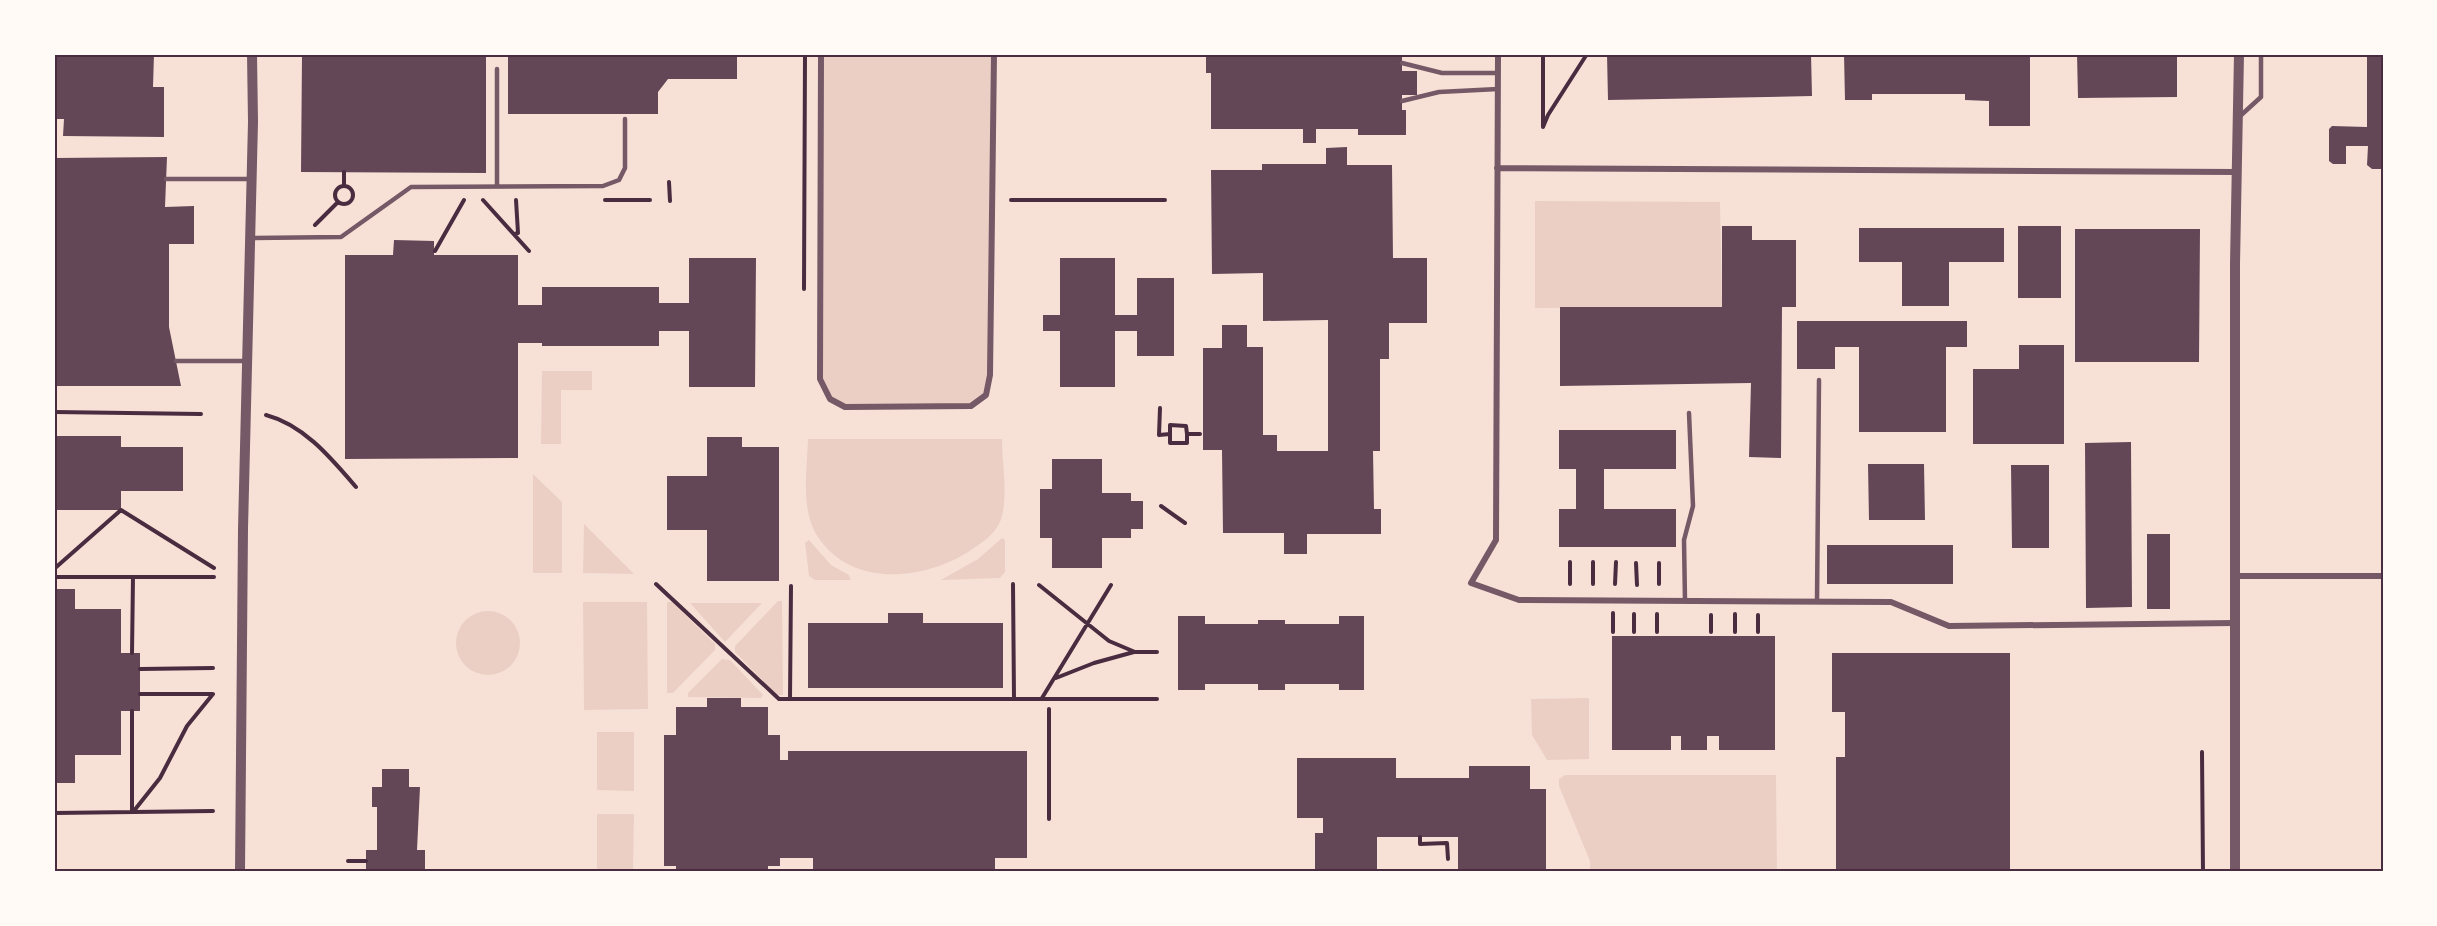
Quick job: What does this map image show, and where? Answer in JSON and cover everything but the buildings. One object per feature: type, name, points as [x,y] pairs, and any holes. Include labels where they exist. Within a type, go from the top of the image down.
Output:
[{"type":"street","points":[[240,872],[252,54]]},
{"type":"street","points":[[821,54],[820,379],[830,399],[845,407],[971,406],[986,395],[990,375],[994,54]]},
{"type":"street","points":[[1498,54],[1496,540],[1470,583],[1519,600],[1891,602],[1949,626],[2235,622]]},
{"type":"street","points":[[2235,872],[2239,54]]},
{"type":"street","points":[[1497,168],[2237,172]]},
{"type":"street","points":[[2235,576],[2383,576]]},
{"type":"lane","points":[[2239,117],[2261,97],[2261,54]]},
{"type":"lane","points":[[1402,63],[1442,73],[1498,73]]},
{"type":"lane","points":[[497,69],[497,186]]},
{"type":"lane","points":[[1402,101],[1462,89],[1498,89]]},
{"type":"lane","points":[[249,238],[342,237],[411,187],[603,186],[619,180],[625,168],[625,119]]},
{"type":"lane","points":[[166,179],[250,179]]},
{"type":"lane","points":[[176,361],[246,361]]},
{"type":"lane","points":[[1816,601],[1819,380]]},
{"type":"lane","points":[[1685,600],[1684,540],[1693,506],[1689,413]]},
{"type":"path","points":[[804,54],[804,290]]},
{"type":"path","points":[[1543,54],[1543,127],[1548,115],[1587,54]]},
{"type":"path","points":[[344,172],[344,186]]},
{"type":"path","points":[[669,182],[670,201]]},
{"type":"path","points":[[338,202],[335,192],[344,186]]},
{"type":"path","points":[[338,202],[347,204],[352,200],[352,191],[344,186]]},
{"type":"path","points":[[454,200],[495,200]]},
{"type":"path","points":[[435,251],[464,200]]},
{"type":"path","points":[[484,200],[529,251]]},
{"type":"path","points":[[506,200],[518,200],[518,233],[514,234]]},
{"type":"path","points":[[1011,200],[1165,200]]},
{"type":"path","points":[[314,226],[338,202]]},
{"type":"path","points":[[1160,408],[1159,435],[1170,434]]},
{"type":"path","points":[[54,412],[201,414]]},
{"type":"path","points":[[266,415],[284,419],[311,440],[356,487]]},
{"type":"path","points":[[1170,425],[1186,426],[1187,434],[1187,443],[1170,443],[1170,425]]},
{"type":"path","points":[[1187,434],[1200,434]]},
{"type":"path","points":[[1161,506],[1185,523]]},
{"type":"path","points":[[54,569],[122,510],[214,568]]},
{"type":"path","points":[[1570,562],[1570,584]]},
{"type":"path","points":[[1593,562],[1593,584]]},
{"type":"path","points":[[1616,562],[1616,584]]},
{"type":"path","points":[[1636,563],[1637,585]]},
{"type":"path","points":[[1659,563],[1659,584]]},
{"type":"path","points":[[54,577],[214,577]]},
{"type":"path","points":[[132,653],[133,577]]},
{"type":"path","points":[[656,584],[779,699],[1157,699]]},
{"type":"path","points":[[1013,584],[1014,699]]},
{"type":"path","points":[[1039,585],[1109,641],[1135,652]]},
{"type":"path","points":[[1042,698],[1111,585]]},
{"type":"path","points":[[790,699],[791,586]]},
{"type":"path","points":[[1613,610],[1613,632]]},
{"type":"path","points":[[1634,610],[1634,632]]},
{"type":"path","points":[[1656,610],[1657,632]]},
{"type":"path","points":[[1735,610],[1735,632]]},
{"type":"path","points":[[1711,611],[1711,632]]},
{"type":"path","points":[[1758,611],[1758,632]]},
{"type":"path","points":[[1055,678],[1094,663],[1135,652],[1157,652]]},
{"type":"path","points":[[140,669],[213,668]]},
{"type":"path","points":[[132,812],[160,778],[187,726],[213,694],[140,694]]},
{"type":"path","points":[[1049,709],[1049,819]]},
{"type":"path","points":[[132,711],[132,812]]},
{"type":"path","points":[[2202,752],[2203,872]]},
{"type":"path","points":[[54,813],[213,811]]},
{"type":"path","points":[[1420,837],[1420,844],[1447,843],[1448,859]]},
{"type":"path","points":[[348,861],[366,861]]},
{"type":"shaded area","points":[[821,54],[994,54],[990,375],[986,395],[971,406],[864,407],[835,403],[820,379]]},
{"type":"shaded area","points":[[1535,201],[1720,202],[1722,307],[1535,308]]},
{"type":"shaded area","points":[[542,371],[592,371],[592,390],[561,390],[561,444],[541,444]]},
{"type":"shaded area","points":[[808,439],[1002,439],[1005,492],[1003,513],[998,527],[971,550],[933,568],[912,573],[891,574],[870,572],[850,565],[833,554],[818,537],[812,526],[806,490]]},
{"type":"shaded area","points":[[533,474],[562,502],[562,573],[533,573]]},
{"type":"shaded area","points":[[584,524],[634,574],[583,573]]},
{"type":"shaded area","points":[[1002,538],[1005,540],[1005,572],[1000,578],[941,580],[978,559]]},
{"type":"shaded area","points":[[809,540],[831,565],[849,575],[851,580],[815,580],[809,576],[805,543]]},
{"type":"shaded area","points":[[778,601],[782,601],[783,695],[777,695],[735,652],[735,646]]},
{"type":"shaded area","points":[[583,602],[647,602],[648,709],[584,710]]},
{"type":"shaded area","points":[[667,602],[672,602],[715,644],[715,650],[673,693],[667,693]]},
{"type":"shaded area","points":[[690,603],[762,603],[725,642]]},
{"type":"shaded area","points":[[482,611],[494,611],[511,620],[518,631],[520,643],[518,655],[511,666],[494,675],[482,675],[470,670],[461,661],[456,649],[456,637],[461,625],[470,616]]},
{"type":"shaded area","points":[[722,659],[730,660],[763,695],[761,698],[688,697],[688,693]]},
{"type":"shaded area","points":[[1589,698],[1589,759],[1547,760],[1532,735],[1531,699]]},
{"type":"shaded area","points":[[597,732],[634,732],[634,791],[597,790]]},
{"type":"shaded area","points":[[1565,775],[1776,775],[1777,872],[1590,872],[1590,861],[1559,786],[1559,779]]},
{"type":"shaded area","points":[[597,814],[634,814],[633,872],[597,871]]},
{"type":"shaded area","points":[[1150,869],[1150,872],[1037,872],[1038,870]]}]
